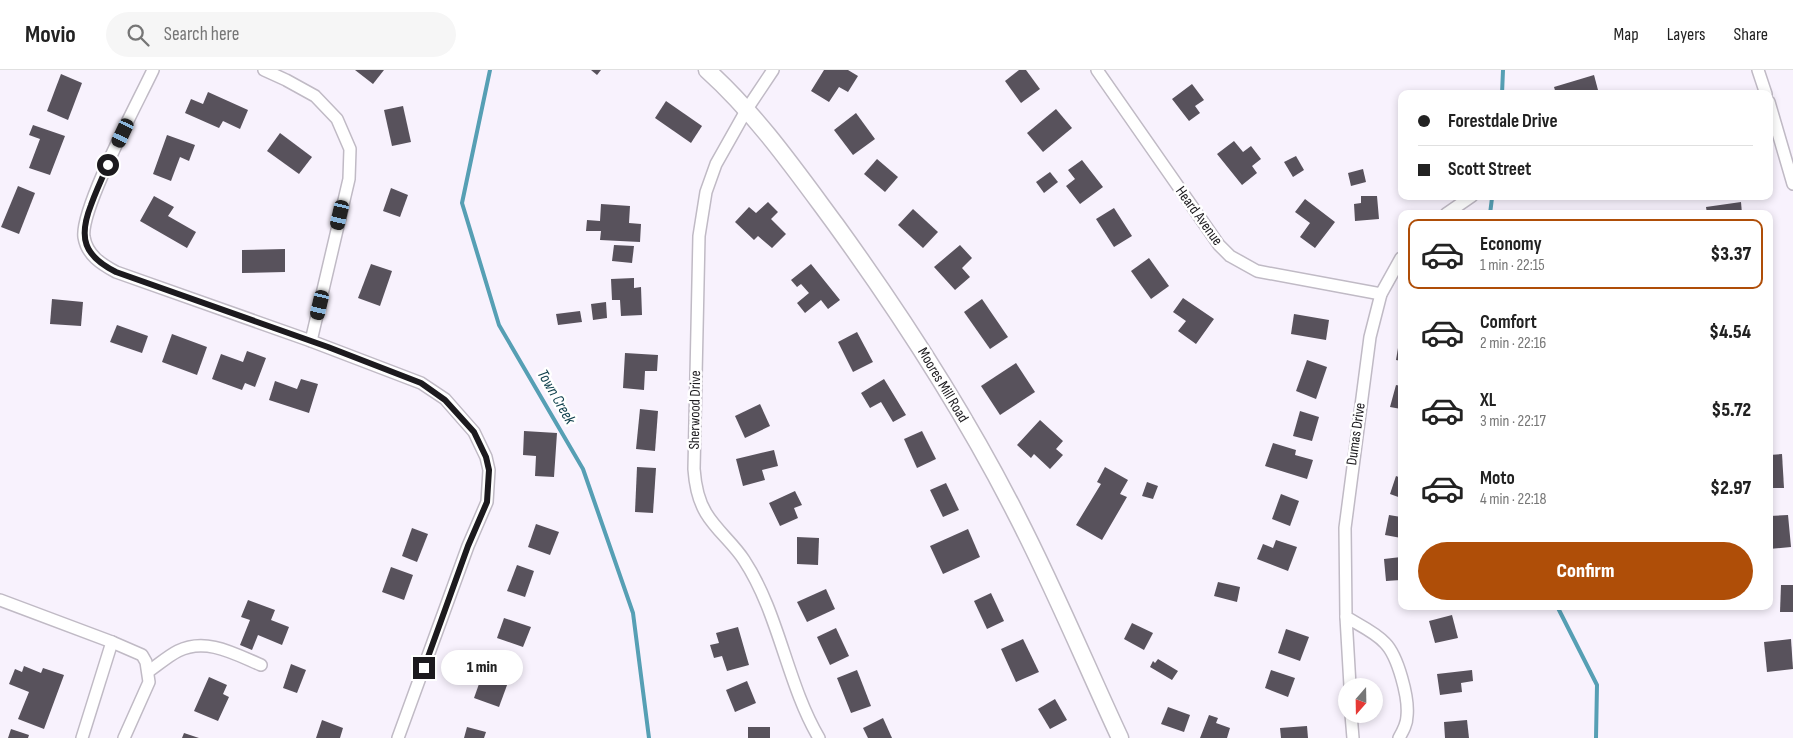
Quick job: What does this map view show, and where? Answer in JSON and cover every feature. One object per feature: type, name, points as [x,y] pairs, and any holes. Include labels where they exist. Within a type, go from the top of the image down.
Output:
[{"type":"street","points":[[153,70],[100,180],[85,221],[84,236],[89,252],[101,264],[116,272],[311,341],[421,383],[456,410],[474,432],[486,457],[489,470],[487,502],[468,546],[398,738]]},
{"type":"street","points":[[264,70],[315,96],[338,119],[350,149],[349,179],[311,341]]},
{"type":"street","name":"Moores Mill Road","points":[[707,70],[747,109],[793,166],[873,276],[939,377],[1018,519],[1120,738]]},
{"type":"street","name":"Sherwood Drive","points":[[773,70],[747,109],[716,164],[706,192],[699,236],[695,484],[706,512],[744,559],[759,586],[802,702],[819,738]]},
{"type":"street","name":"Heard Avenue","points":[[1097,70],[1219,245],[1230,256],[1257,271],[1381,294]]},
{"type":"street","points":[[1758,70],[1765,90]]},
{"type":"street","points":[[1773,116],[1793,184]]},
{"type":"street","points":[[1452,210],[1466,200]]},
{"type":"street","name":"Dumas Drive","points":[[1350,678],[1346,617],[1345,528],[1348,498],[1370,336],[1381,294],[1398,263]]},
{"type":"street","points":[[0,600],[142,655],[149,672],[149,682],[124,738]]},
{"type":"street","points":[[1346,617],[1386,643],[1394,658],[1405,686],[1407,716],[1404,730],[1399,738]]},
{"type":"street","points":[[82,738],[112,642]]},
{"type":"street","points":[[149,672],[177,651],[194,645],[210,646],[225,650],[260,665]]},
{"type":"street","points":[[1352,723],[1353,738]]},
{"type":"building","points":[[355,70],[384,70],[373,84]]},
{"type":"building","points":[[591,70],[601,70],[597,75]]},
{"type":"building","points":[[824,70],[848,70],[858,76],[848,92],[839,87],[829,102],[811,91]]},
{"type":"building","points":[[1019,70],[1026,70],[1040,89],[1021,103],[1005,81]]},
{"type":"building","points":[[61,74],[82,83],[68,120],[47,111]]},
{"type":"building","points":[[1594,75],[1598,90],[1555,90],[1554,87]]},
{"type":"building","points":[[1192,84],[1204,100],[1195,106],[1200,113],[1189,121],[1172,99]]},
{"type":"building","points":[[208,92],[248,110],[240,129],[223,121],[219,128],[185,113],[191,99],[203,104]]},
{"type":"building","points":[[666,101],[702,126],[691,143],[655,118]]},
{"type":"building","points":[[403,106],[411,142],[392,146],[384,110]]},
{"type":"building","points":[[1056,109],[1072,128],[1043,152],[1027,133]]},
{"type":"building","points":[[856,113],[875,139],[853,155],[834,130]]},
{"type":"building","points":[[33,125],[65,136],[50,175],[29,168],[40,139],[29,135]]},
{"type":"building","points":[[280,133],[312,157],[299,174],[267,151]]},
{"type":"building","points":[[167,135],[195,145],[189,161],[180,157],[171,181],[153,174]]},
{"type":"building","points":[[1234,141],[1243,152],[1251,146],[1261,159],[1252,166],[1257,173],[1242,185],[1217,154]]},
{"type":"building","points":[[1296,156],[1304,170],[1293,177],[1284,162]]},
{"type":"building","points":[[877,159],[898,177],[885,192],[864,174]]},
{"type":"building","points":[[1082,160],[1103,187],[1080,204],[1066,186],[1075,179],[1068,170]]},
{"type":"building","points":[[1363,169],[1366,182],[1351,186],[1348,173]]},
{"type":"building","points":[[1050,172],[1058,182],[1044,193],[1036,182]]},
{"type":"building","points":[[18,186],[35,193],[19,234],[1,227]]},
{"type":"building","points":[[391,188],[408,195],[400,217],[383,211]]},
{"type":"building","points":[[154,196],[174,207],[168,216],[196,232],[187,248],[140,221]]},
{"type":"building","points":[[1361,196],[1377,196],[1379,219],[1355,221],[1354,204],[1361,203]]},
{"type":"building","points":[[1305,199],[1335,222],[1315,248],[1300,237],[1310,223],[1295,212]]},
{"type":"building","points":[[768,202],[778,212],[771,219],[786,234],[772,248],[758,236],[754,240],[735,222],[749,207],[756,213]]},
{"type":"building","points":[[1741,202],[1742,210],[1706,210],[1706,207]]},
{"type":"building","points":[[601,204],[630,206],[629,223],[641,224],[640,242],[600,240],[601,231],[586,231],[587,220],[600,221]]},
{"type":"building","points":[[1114,208],[1132,236],[1114,247],[1096,219]]},
{"type":"building","points":[[913,209],[938,232],[923,248],[898,225]]},
{"type":"building","points":[[614,245],[634,246],[632,263],[612,261]]},
{"type":"building","points":[[960,245],[972,258],[962,268],[970,277],[955,290],[934,267]]},
{"type":"building","points":[[285,249],[285,272],[242,273],[242,250]]},
{"type":"building","points":[[1149,258],[1169,286],[1151,299],[1131,271]]},
{"type":"building","points":[[371,264],[392,271],[380,306],[358,298]]},
{"type":"building","points":[[811,264],[840,300],[828,309],[821,300],[805,313],[797,303],[809,293],[801,284],[797,287],[791,280]]},
{"type":"building","points":[[634,278],[634,288],[641,287],[642,315],[621,316],[620,300],[612,300],[611,279]]},
{"type":"building","points":[[1183,298],[1214,319],[1196,344],[1178,331],[1186,321],[1173,312]]},
{"type":"building","points":[[52,299],[83,302],[81,326],[50,324]]},
{"type":"building","points":[[982,299],[1008,337],[990,349],[964,312]]},
{"type":"building","points":[[606,302],[607,318],[593,320],[591,304]]},
{"type":"building","points":[[580,311],[582,322],[558,325],[556,314]]},
{"type":"building","points":[[1294,314],[1329,320],[1326,340],[1291,334]]},
{"type":"building","points":[[117,325],[148,336],[142,353],[110,342]]},
{"type":"building","points":[[857,332],[873,362],[853,372],[838,342]]},
{"type":"building","points":[[172,334],[207,347],[197,375],[162,362]]},
{"type":"building","points":[[247,351],[266,358],[255,387],[245,383],[242,390],[212,379],[221,354],[243,362]]},
{"type":"building","points":[[625,353],[658,355],[657,371],[645,371],[644,390],[623,388]]},
{"type":"building","points":[[1307,360],[1327,367],[1316,399],[1296,391]]},
{"type":"building","points":[[1016,363],[1035,392],[1000,415],[981,386]]},
{"type":"building","points":[[301,379],[318,384],[309,413],[269,400],[275,381],[297,389]]},
{"type":"building","points":[[884,379],[906,415],[893,422],[881,402],[870,408],[861,393]]},
{"type":"building","points":[[1396,385],[1398,385],[1398,408],[1390,407]]},
{"type":"building","points":[[760,404],[770,426],[745,438],[735,416]]},
{"type":"building","points":[[640,409],[658,411],[655,451],[636,449]]},
{"type":"building","points":[[1300,411],[1319,417],[1312,441],[1293,436]]},
{"type":"building","points":[[1040,420],[1063,441],[1056,449],[1063,455],[1050,469],[1034,454],[1031,458],[1017,445]]},
{"type":"building","points":[[524,431],[557,433],[554,477],[535,476],[536,456],[523,455]]},
{"type":"building","points":[[922,431],[936,459],[917,468],[904,439]]},
{"type":"building","points":[[1273,443],[1296,450],[1295,455],[1313,460],[1307,479],[1265,466]]},
{"type":"building","points":[[774,450],[778,466],[762,470],[765,480],[743,486],[736,459]]},
{"type":"building","points":[[1782,454],[1784,488],[1773,488],[1773,455]]},
{"type":"building","points":[[637,467],[656,468],[653,513],[635,512]]},
{"type":"building","points":[[1105,467],[1128,480],[1120,494],[1127,497],[1102,540],[1076,525],[1101,484],[1097,482]]},
{"type":"building","points":[[1396,476],[1398,477],[1398,497],[1390,494]]},
{"type":"building","points":[[1147,482],[1158,486],[1153,499],[1142,496]]},
{"type":"building","points":[[946,483],[959,510],[943,517],[930,490]]},
{"type":"building","points":[[795,491],[802,505],[794,508],[798,518],[780,526],[769,503]]},
{"type":"building","points":[[1281,494],[1299,501],[1290,526],[1272,519]]},
{"type":"building","points":[[1389,515],[1398,516],[1398,537],[1385,535]]},
{"type":"building","points":[[1788,515],[1791,547],[1773,549],[1773,516]]},
{"type":"building","points":[[536,524],[559,532],[550,555],[528,547]]},
{"type":"building","points":[[412,528],[428,534],[417,562],[402,556]]},
{"type":"building","points":[[968,529],[980,557],[943,574],[930,546]]},
{"type":"building","points":[[797,537],[819,538],[818,565],[797,564]]},
{"type":"building","points":[[1276,540],[1297,547],[1288,571],[1257,559],[1263,544],[1273,548]]},
{"type":"building","points":[[1398,557],[1398,580],[1386,581],[1384,559]]},
{"type":"building","points":[[517,565],[534,571],[525,597],[507,591]]},
{"type":"building","points":[[391,567],[413,575],[404,600],[382,592]]},
{"type":"building","points":[[1218,582],[1240,587],[1237,602],[1214,596]]},
{"type":"building","points":[[1781,585],[1793,585],[1793,612],[1780,612]]},
{"type":"building","points":[[826,589],[835,609],[807,622],[797,602]]},
{"type":"building","points":[[991,593],[1004,621],[987,629],[974,601]]},
{"type":"building","points":[[248,600],[275,610],[271,620],[289,627],[282,645],[258,635],[252,650],[240,645],[250,620],[241,617]]},
{"type":"building","points":[[1452,615],[1458,638],[1435,643],[1429,621]]},
{"type":"building","points":[[504,618],[531,627],[523,647],[497,638]]},
{"type":"building","points":[[1132,623],[1153,633],[1144,650],[1124,639]]},
{"type":"building","points":[[738,627],[749,665],[727,671],[722,656],[714,658],[710,645],[719,643],[716,633]]},
{"type":"building","points":[[836,628],[849,656],[830,665],[817,637]]},
{"type":"building","points":[[1286,629],[1309,637],[1300,661],[1278,653]]},
{"type":"building","points":[[1023,639],[1039,672],[1016,682],[1001,649]]},
{"type":"building","points":[[1791,639],[1793,669],[1767,672],[1764,642]]},
{"type":"building","points":[[1158,659],[1178,671],[1172,680],[1150,667],[1153,661],[1155,663]]},
{"type":"building","points":[[291,664],[306,670],[297,693],[283,688]]},
{"type":"building","points":[[24,666],[41,673],[43,668],[64,675],[44,729],[18,719],[29,692],[9,684],[15,669],[22,672]]},
{"type":"building","points":[[485,667],[510,677],[499,707],[474,698]]},
{"type":"building","points":[[857,670],[871,706],[851,713],[837,678]]},
{"type":"building","points":[[1271,670],[1295,678],[1288,697],[1265,688]]},
{"type":"building","points":[[1472,670],[1473,681],[1461,683],[1462,692],[1440,695],[1437,674]]},
{"type":"building","points":[[209,677],[227,685],[223,694],[229,697],[218,721],[194,711]]},
{"type":"building","points":[[747,681],[756,703],[735,712],[726,690]]},
{"type":"building","points":[[1055,699],[1067,720],[1050,729],[1038,709]]},
{"type":"building","points":[[1168,707],[1190,715],[1184,732],[1161,724]]},
{"type":"building","points":[[1209,715],[1218,718],[1216,723],[1230,728],[1227,738],[1200,738]]},
{"type":"building","points":[[883,718],[892,738],[868,738],[863,728]]},
{"type":"building","points":[[322,720],[343,728],[340,738],[316,738]]},
{"type":"building","points":[[1467,720],[1469,738],[1445,738],[1444,722]]},
{"type":"building","points":[[1307,726],[1308,738],[1281,738],[1280,728]]},
{"type":"building","points":[[467,727],[486,732],[484,738],[464,738]]},
{"type":"building","points":[[748,727],[770,727],[770,738],[748,738]]},
{"type":"building","points":[[11,729],[29,735],[28,738],[8,738]]},
{"type":"building","points":[[184,733],[199,738],[182,738]]},
{"type":"waterway","name":"Town Creek","points":[[490,70],[462,203],[499,325],[583,469],[633,613],[649,738]]},
{"type":"waterway","points":[[1502,90],[1503,70]]},
{"type":"waterway","points":[[1490,210],[1492,200]]},
{"type":"waterway","points":[[1559,610],[1597,685],[1596,738]]},
{"type":"route","points":[[108,165],[100,180],[85,221],[84,236],[89,252],[101,264],[116,272],[378,365],[421,383],[456,410],[474,432],[481,444],[489,470],[487,502],[468,546],[424,668]]}]
